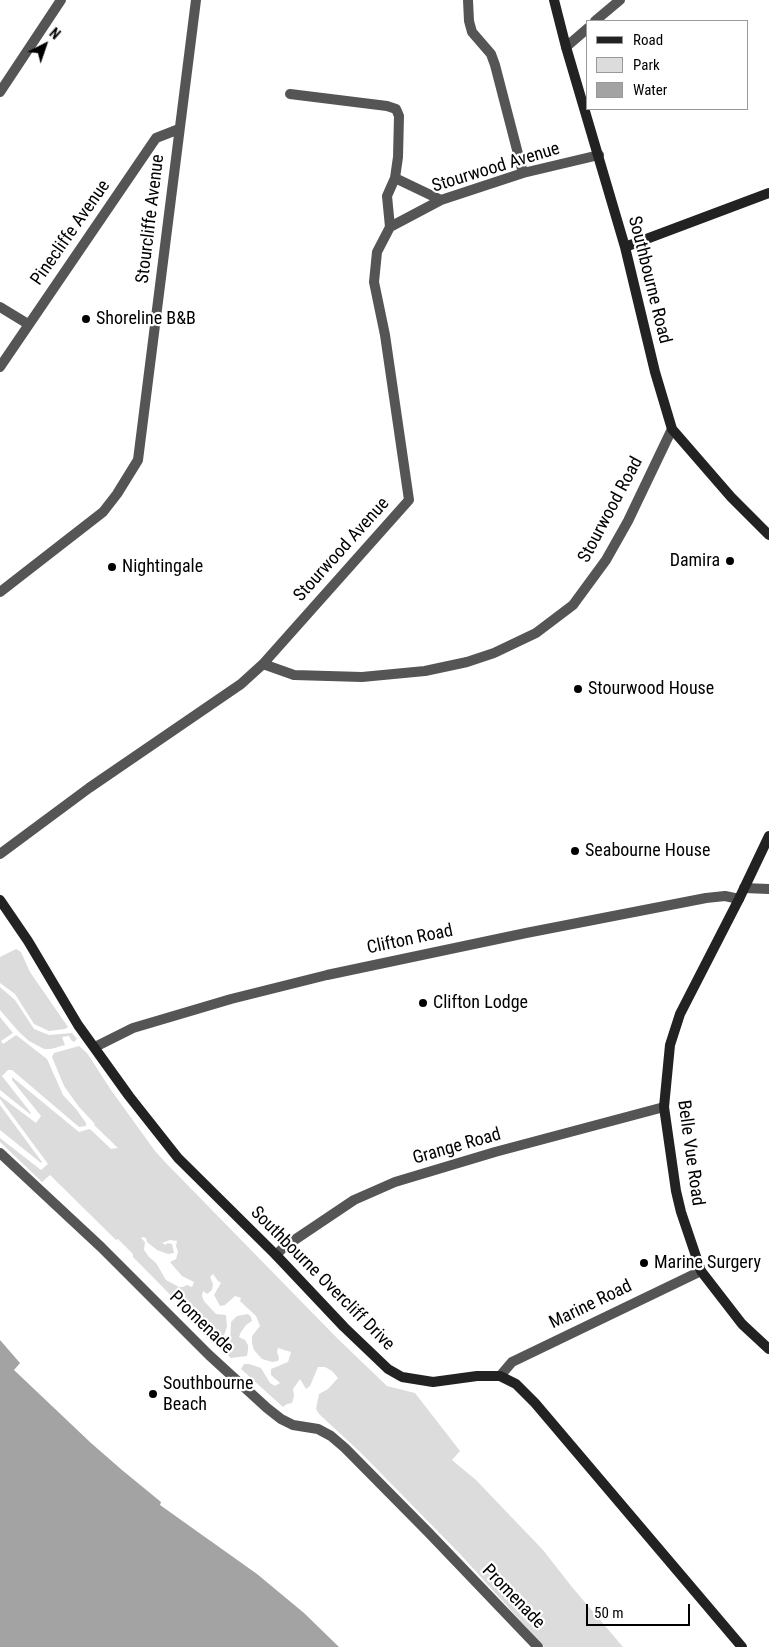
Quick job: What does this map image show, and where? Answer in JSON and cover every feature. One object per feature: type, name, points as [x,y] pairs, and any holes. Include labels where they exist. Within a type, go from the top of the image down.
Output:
[{"type":"street","points":[[0,92],[61,0]]},
{"type":"street","name":"Stourcliffe Avenue","points":[[0,592],[103,512],[117,494],[138,460],[196,0]]},
{"type":"street","points":[[468,0],[469,21],[472,32],[491,54],[523,173]]},
{"type":"street","name":"Southbourne Road","points":[[554,0],[626,247],[653,364],[672,429],[731,497],[769,536]]},
{"type":"street","points":[[596,20],[620,0]]},
{"type":"street","points":[[566,46],[586,30]]},
{"type":"street","points":[[290,94],[388,106],[396,110],[399,116],[396,178],[387,196],[390,227]]},
{"type":"street","name":"Pinecliffe Avenue","points":[[0,366],[156,138],[179,130]]},
{"type":"street","name":"Stourwood Avenue","points":[[0,854],[89,788],[241,684],[263,664],[409,500],[385,334],[374,282],[378,252],[390,227],[441,200],[523,173],[599,155]]},
{"type":"street","points":[[396,178],[441,200]]},
{"type":"street","points":[[626,247],[769,193]]},
{"type":"street","points":[[0,307],[28,324]]},
{"type":"street","name":"Stourwood Road","points":[[263,664],[294,675],[362,677],[425,671],[467,662],[494,653],[536,633],[573,605],[606,560],[628,521],[672,429]]},
{"type":"street","name":"Belle Vue Road","points":[[769,836],[680,1014],[670,1045],[664,1107],[676,1191],[701,1271],[742,1324],[769,1349]]},
{"type":"street","points":[[744,888],[769,889]]},
{"type":"street","name":"Clifton Road","points":[[96,1047],[133,1028],[231,999],[327,975],[516,934],[706,898],[725,896],[739,899]]},
{"type":"street","name":"Southbourne Overcliff Drive","points":[[0,900],[28,941],[78,1025],[96,1047],[129,1096],[178,1158],[276,1255],[344,1327],[388,1369],[402,1377],[433,1382],[477,1376],[500,1376]]},
{"type":"street","name":"Grange Road","points":[[276,1255],[284,1247],[354,1200],[395,1182],[496,1152],[664,1107]]},
{"type":"street","name":"Promenade","points":[[0,1153],[101,1247],[216,1361],[267,1408],[281,1419],[293,1425],[318,1430],[331,1436],[428,1532],[538,1647]]},
{"type":"street","name":"Marine Road","points":[[500,1376],[512,1362],[701,1271]]},
{"type":"street","points":[[500,1376],[516,1384],[536,1403],[742,1647]]},
{"type":"green space","points":[[16,949],[21,952],[30,972],[68,1027],[65,1029],[49,1031],[34,1024],[15,994],[0,983],[0,957]]},
{"type":"green space","points":[[0,987],[15,1000],[34,1029],[49,1035],[72,1033],[77,1039],[74,1042],[69,1036],[62,1037],[65,1045],[51,1049],[44,1049],[29,1041],[0,1010]]},
{"type":"green space","points":[[0,1017],[13,1033],[1,1041],[3,1044],[16,1035],[47,1059],[63,1095],[76,1109],[86,1123],[86,1126],[79,1127],[12,1070],[8,1070],[2,1076],[31,1113],[0,1090]]},
{"type":"green space","points":[[79,1046],[87,1053],[111,1090],[165,1162],[337,1338],[387,1386],[415,1393],[460,1451],[452,1460],[476,1480],[543,1550],[623,1647],[544,1647],[461,1555],[360,1452],[319,1414],[316,1409],[319,1394],[328,1389],[338,1378],[332,1371],[325,1367],[318,1367],[310,1386],[306,1389],[300,1379],[293,1389],[292,1403],[283,1407],[241,1369],[244,1364],[261,1368],[270,1383],[275,1386],[280,1383],[271,1375],[271,1369],[288,1362],[291,1352],[278,1348],[278,1361],[272,1362],[262,1359],[254,1350],[252,1343],[252,1336],[260,1326],[256,1316],[240,1301],[241,1298],[235,1296],[225,1305],[220,1306],[214,1295],[221,1283],[213,1274],[210,1277],[213,1284],[212,1290],[207,1294],[203,1291],[202,1296],[216,1314],[226,1315],[227,1327],[224,1338],[230,1343],[231,1322],[237,1316],[248,1314],[251,1317],[252,1321],[246,1325],[239,1337],[245,1340],[248,1345],[247,1356],[231,1358],[133,1257],[133,1254],[118,1239],[116,1240],[50,1175],[42,1182],[0,1142],[0,1138],[41,1170],[48,1164],[0,1099],[0,1096],[36,1123],[41,1116],[12,1080],[12,1077],[79,1132],[89,1129],[111,1149],[118,1148],[94,1125],[64,1086],[52,1057],[54,1053]],"holes":[[[141,1238],[146,1238],[147,1242],[157,1250],[168,1254],[174,1253],[172,1244],[167,1243],[166,1245],[162,1243],[170,1240],[177,1241],[178,1252],[176,1259],[170,1262],[182,1276],[194,1282],[192,1287],[187,1285],[179,1287],[166,1280],[156,1263],[144,1250],[145,1242]]]},
{"type":"green space","points":[[0,1105],[42,1162],[41,1163],[0,1130]]},
{"type":"water","points":[[0,1340],[20,1363],[14,1370],[91,1443],[161,1502],[160,1505],[257,1574],[304,1613],[339,1647],[0,1647]]},
{"type":"place","name":"Shoreline B&B","points":[[86,319]]},
{"type":"place","name":"Damira","points":[[730,561]]},
{"type":"place","name":"Nightingale","points":[[112,567]]},
{"type":"place","name":"Stourwood House","points":[[578,689]]},
{"type":"place","name":"Seabourne House","points":[[575,851]]},
{"type":"place","name":"Clifton Lodge","points":[[423,1003]]},
{"type":"place","name":"Marine Surgery","points":[[644,1263]]},
{"type":"place","name":"Southbourne Beach","points":[[153,1394]]}]
